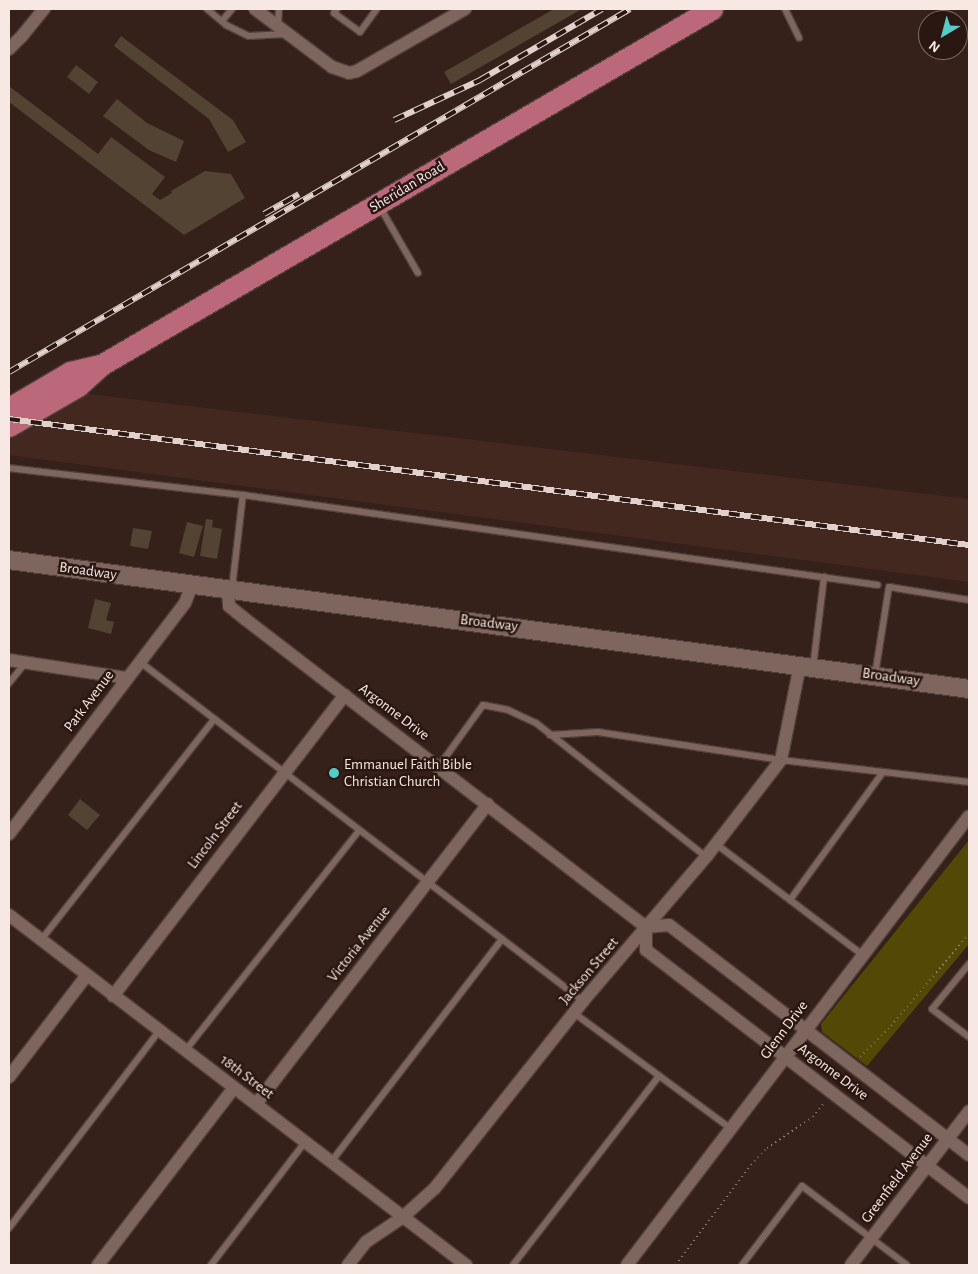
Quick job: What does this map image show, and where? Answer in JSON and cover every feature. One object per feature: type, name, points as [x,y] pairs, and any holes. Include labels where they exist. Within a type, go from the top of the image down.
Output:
[{"type":"highway","name":"Sheridan Road","points":[[9,426],[78,386],[101,365],[712,9]]},
{"type":"highway","name":"Sheridan Road","points":[[9,408],[70,372],[101,365]]},
{"type":"street","points":[[9,49],[44,9]]},
{"type":"street","points":[[255,9],[332,67],[349,73],[465,9]]},
{"type":"street","points":[[9,35],[22,36]]},
{"type":"street","name":"Broadway","points":[[9,560],[969,689]]},
{"type":"street","name":"Park Avenue","points":[[9,834],[185,603],[192,585]]},
{"type":"street","name":"Argonne Drive","points":[[230,590],[229,606],[439,766],[646,928],[669,925],[969,1155]]},
{"type":"street","points":[[9,660],[126,678]]},
{"type":"street","name":"Jackson Street","points":[[348,1265],[366,1242],[403,1217],[435,1188],[583,1001],[716,844],[780,760],[806,666]]},
{"type":"street","name":"Lincoln Street","points":[[114,996],[284,772],[345,695]]},
{"type":"street","name":"Victoria Avenue","points":[[256,1104],[488,804]]},
{"type":"street","name":"Glenn Drive","points":[[627,1265],[969,816]]},
{"type":"street","name":"18th Street","points":[[9,915],[466,1265]]},
{"type":"street","name":"Argonne Drive","points":[[646,928],[646,950],[969,1198]]},
{"type":"street","points":[[9,1077],[87,975]]},
{"type":"street","points":[[98,1265],[234,1088]]},
{"type":"street","name":"Greenfield Avenue","points":[[851,1265],[969,1111]]},
{"type":"lane","points":[[207,9],[222,22],[249,36],[289,34]]},
{"type":"lane","points":[[222,22],[232,9]]},
{"type":"lane","points":[[278,26],[279,9]]},
{"type":"lane","points":[[337,9],[334,13],[360,32],[377,9]]},
{"type":"lane","points":[[784,9],[799,38]]},
{"type":"lane","points":[[378,204],[418,273]]},
{"type":"lane","points":[[9,468],[242,495],[878,586]]},
{"type":"lane","points":[[230,590],[242,495]]},
{"type":"lane","points":[[806,666],[824,577]]},
{"type":"lane","points":[[875,675],[889,587],[969,600]]},
{"type":"lane","points":[[139,661],[358,831],[583,1001]]},
{"type":"lane","points":[[9,683],[25,663]]},
{"type":"lane","points":[[439,766],[483,705],[508,710],[536,724],[706,856]]},
{"type":"lane","points":[[41,940],[214,719]]},
{"type":"lane","points":[[550,735],[598,732],[780,760],[969,782]]},
{"type":"lane","points":[[790,900],[883,772]]},
{"type":"lane","points":[[186,1051],[358,831]]},
{"type":"lane","points":[[716,844],[863,955]]},
{"type":"lane","points":[[331,1162],[502,939]]},
{"type":"lane","points":[[969,964],[932,1009],[969,1038]]},
{"type":"lane","points":[[574,1013],[730,1128]]},
{"type":"lane","points":[[9,1228],[159,1031]]},
{"type":"lane","points":[[513,1265],[659,1076]]},
{"type":"lane","points":[[211,1265],[305,1142]]},
{"type":"lane","points":[[742,1265],[802,1186],[907,1265]]},
{"type":"path","points":[[859,1058],[891,1026],[969,934]]},
{"type":"path","points":[[676,1265],[751,1165],[767,1148],[813,1117],[826,1101]]},
{"type":"shaded area","points":[[80,393],[969,499],[969,582],[9,455],[9,430]]},
{"type":"shaded area","points":[[969,840],[969,944],[867,1066],[822,1032],[821,1024]]},
{"type":"building","points":[[554,9],[580,10],[451,84],[444,72]]},
{"type":"building","points":[[121,36],[233,120],[246,142],[228,152],[209,119],[114,46]]},
{"type":"building","points":[[76,65],[98,82],[89,94],[67,77]]},
{"type":"building","points":[[9,86],[98,154],[111,137],[165,177],[152,194],[160,200],[172,193],[171,191],[205,171],[231,174],[245,198],[184,235],[9,102]]},
{"type":"building","points":[[117,99],[147,123],[184,141],[176,162],[149,150],[103,116]]},
{"type":"building","points":[[206,519],[213,520],[212,527],[222,529],[217,559],[200,556]]},
{"type":"building","points":[[187,522],[203,526],[194,557],[179,553]]},
{"type":"building","points":[[133,528],[152,531],[148,549],[130,546]]},
{"type":"building","points":[[95,599],[111,603],[106,620],[114,622],[111,634],[88,628]]},
{"type":"building","points":[[80,799],[100,815],[87,830],[68,815]]},
{"type":"railway","points":[[394,120],[480,80],[602,9]]},
{"type":"railway","points":[[9,372],[630,9]]},
{"type":"railway","points":[[264,214],[299,194]]},
{"type":"railway","points":[[9,419],[969,545]]},
{"type":"place","name":"Emmanuel Faith Bible Christian Church","points":[[334,773]]}]
